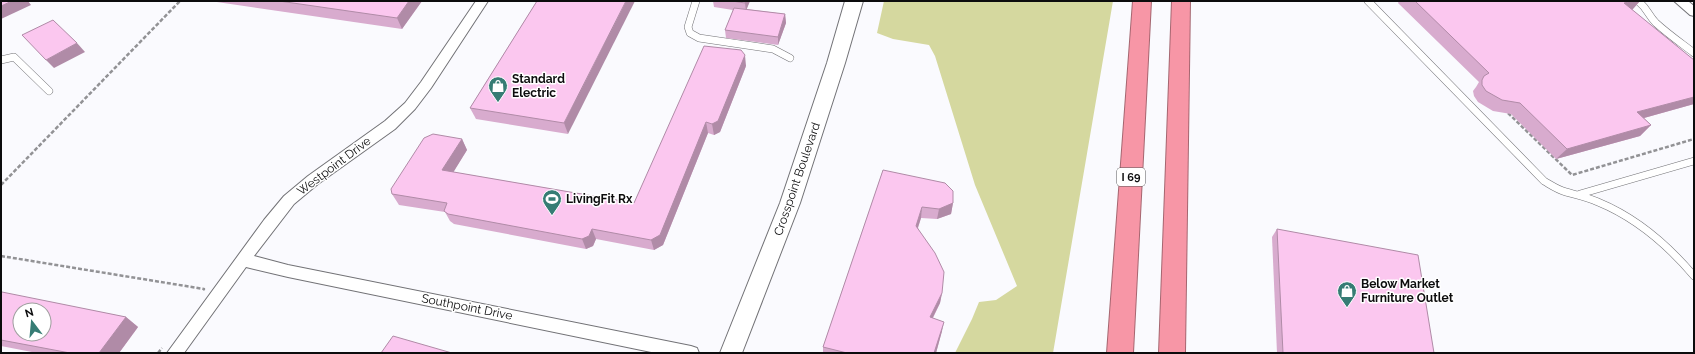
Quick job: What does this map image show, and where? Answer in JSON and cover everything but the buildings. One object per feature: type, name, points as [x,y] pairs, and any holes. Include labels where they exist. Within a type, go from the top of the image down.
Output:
[{"type":"highway","name":"I 69","points":[[1120,353],[1142,1]]},
{"type":"highway","points":[[1172,353],[1181,1]]},
{"type":"street","name":"Westpoint Drive","points":[[174,353],[269,224],[289,200],[313,180],[390,125],[410,106],[426,86],[482,1]]},
{"type":"street","name":"Crosspoint Boulevard","points":[[730,353],[790,203],[836,63],[854,1]]},
{"type":"street","points":[[1680,1],[1694,12]]},
{"type":"street","name":"Southpoint Drive","points":[[243,260],[288,271],[691,353]]},
{"type":"lane","points":[[696,1],[688,27],[690,33],[699,38],[773,49],[790,58]]},
{"type":"lane","points":[[1368,1],[1544,181],[1566,192],[1580,194],[1628,215],[1646,227],[1675,254],[1694,276]]},
{"type":"lane","points":[[1638,1],[1647,8],[1649,14],[1655,22],[1694,53]]},
{"type":"lane","points":[[1,60],[14,57],[48,91]]},
{"type":"lane","points":[[1580,194],[1694,161]]},
{"type":"path","points":[[1,185],[180,1]]},
{"type":"path","points":[[1508,113],[1572,175],[1694,139]]},
{"type":"path","points":[[1,256],[204,289]]},
{"type":"green space","points":[[884,1],[1113,1],[1053,353],[955,353],[979,302],[996,300],[1017,286],[975,185],[935,56],[929,45],[893,39],[877,33]]},
{"type":"place","name":"Standard Electric","points":[[498,103]]},
{"type":"place","name":"LivingFit Rx","points":[[552,216]]},
{"type":"place","name":"Below Market Furniture Outlet","points":[[1347,308]]}]
